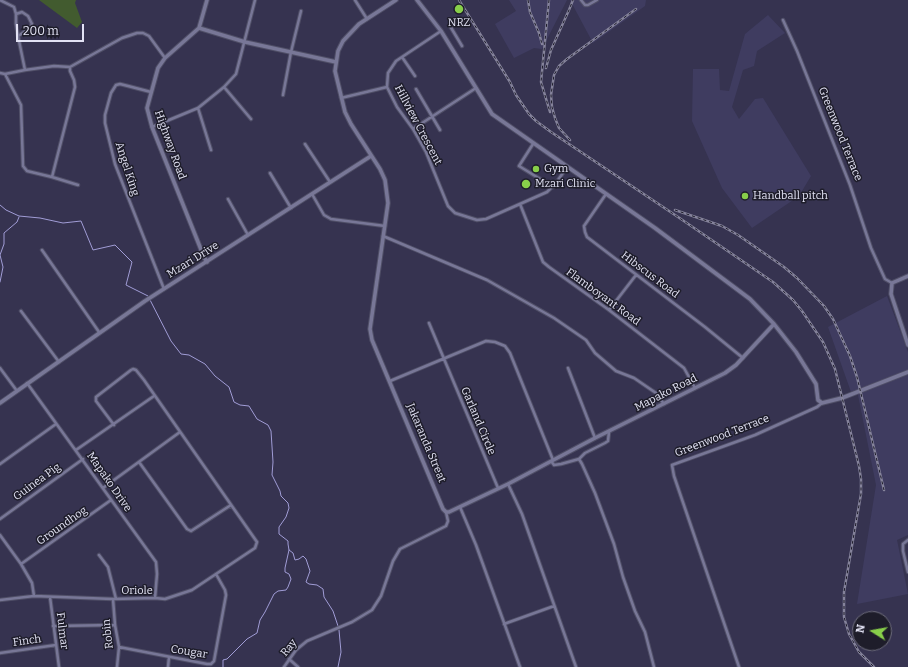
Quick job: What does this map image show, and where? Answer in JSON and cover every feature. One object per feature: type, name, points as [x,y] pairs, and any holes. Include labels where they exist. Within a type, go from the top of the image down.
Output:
[{"type":"street","points":[[0,0],[14,7],[25,70]]},
{"type":"street","points":[[206,0],[199,28],[245,42],[336,62]]},
{"type":"street","points":[[152,127],[198,108],[224,87],[236,74],[255,0]]},
{"type":"street","points":[[355,0],[367,19]]},
{"type":"street","points":[[371,156],[344,112],[335,72],[336,62],[338,51],[343,41],[358,24],[396,0]]},
{"type":"street","points":[[417,0],[441,32],[492,114],[655,228],[750,299],[774,324],[796,352],[812,376],[816,384],[818,400],[822,403]]},
{"type":"street","points":[[581,0],[585,5],[597,0]]},
{"type":"street","points":[[283,95],[301,11]]},
{"type":"street","points":[[16,14],[22,12],[28,16],[32,24],[30,28],[18,36]]},
{"type":"street","name":"Greenwood Terrace","points":[[782,20],[797,51],[836,148],[871,248],[885,279],[892,283]]},
{"type":"street","points":[[450,26],[462,46]]},
{"type":"street","name":"Highway Road","points":[[199,28],[165,58],[158,68],[147,108],[152,127],[207,262]]},
{"type":"street","name":"Hillview Crescent","points":[[441,32],[396,61],[388,73],[387,87],[397,107],[413,129],[426,152],[448,206],[455,213],[477,220],[486,219],[547,192],[553,187],[568,167]]},
{"type":"street","points":[[0,73],[6,74],[54,66],[70,67],[122,38],[137,33],[143,33],[148,36],[165,58]]},
{"type":"street","points":[[402,57],[414,76]]},
{"type":"street","points":[[52,177],[75,87],[70,67]]},
{"type":"street","points":[[6,74],[22,105],[23,166],[28,171],[78,185]]},
{"type":"street","name":"Angel King","points":[[151,92],[120,84],[116,86],[111,93],[105,115],[105,124],[115,164],[164,289]]},
{"type":"street","points":[[224,87],[251,119]]},
{"type":"street","points":[[341,98],[387,87]]},
{"type":"street","points":[[413,129],[476,88]]},
{"type":"street","points":[[416,89],[440,130]]},
{"type":"street","points":[[198,108],[211,150]]},
{"type":"street","points":[[305,144],[330,182]]},
{"type":"street","points":[[533,144],[519,166],[553,187]]},
{"type":"street","name":"Mzari Drive","points":[[0,403],[99,332],[154,295],[371,156]]},
{"type":"street","name":"Jakaranda Streat","points":[[371,156],[380,169],[384,180],[388,203],[370,329],[372,340],[446,512]]},
{"type":"street","points":[[270,173],[292,208]]},
{"type":"street","name":"Hibscus Road","points":[[606,193],[584,226],[587,238],[706,327],[743,358]]},
{"type":"street","points":[[312,194],[324,214],[331,219],[385,226]]},
{"type":"street","points":[[228,198],[248,236]]},
{"type":"street","name":"Flamboyant Road","points":[[520,204],[544,262],[684,368],[695,389]]},
{"type":"street","points":[[383,236],[487,280],[554,318],[586,340],[595,352],[616,371],[634,378],[656,393],[664,404]]},
{"type":"street","points":[[42,250],[99,332]]},
{"type":"street","points":[[609,310],[636,275]]},
{"type":"street","points":[[908,276],[892,283],[891,294],[908,345]]},
{"type":"street","points":[[21,311],[58,362]]},
{"type":"street","name":"Garland Circle","points":[[428,323],[498,488]]},
{"type":"street","name":"Mapako Road","points":[[446,512],[449,512],[508,484],[595,438],[725,373],[743,358],[774,324]]},
{"type":"street","points":[[390,381],[486,341],[495,342],[505,346],[510,353],[554,465],[579,459],[585,453],[605,444],[608,441],[609,432]]},
{"type":"street","points":[[0,368],[17,391]]},
{"type":"street","points":[[568,368],[595,438]]},
{"type":"street","points":[[114,425],[96,401],[96,397],[131,370],[136,370],[231,505],[191,531],[139,462]]},
{"type":"street","name":"Greenwood Terrace","points":[[739,667],[674,476],[672,465],[755,435],[817,407],[822,403],[842,398],[908,372]]},
{"type":"street","name":"Mapako Drive","points":[[27,383],[156,562],[157,574],[155,598]]},
{"type":"street","points":[[76,450],[154,396]]},
{"type":"street","points":[[0,464],[56,424]]},
{"type":"street","points":[[103,488],[180,432]]},
{"type":"street","name":"Guinea Pig","points":[[0,519],[83,459]]},
{"type":"street","points":[[579,459],[595,493],[614,544],[625,584],[645,632],[654,667]]},
{"type":"street","points":[[508,484],[522,514],[576,667]]},
{"type":"street","name":"Groundhog","points":[[21,564],[111,500]]},
{"type":"street","name":"Oriole","points":[[0,600],[34,596],[164,599],[192,590],[255,548],[258,544],[231,505]]},
{"type":"street","points":[[460,507],[476,545],[520,667]]},
{"type":"street","name":"Ray","points":[[284,667],[296,650],[307,641],[352,622],[372,610],[382,596],[393,561],[400,549],[446,526],[448,522],[446,512]]},
{"type":"street","points":[[0,535],[21,564],[32,583],[34,596]]},
{"type":"street","points":[[908,540],[903,544],[903,551],[908,572]]},
{"type":"street","name":"Robin","points":[[99,555],[108,566],[115,599],[115,625],[119,647],[117,667]]},
{"type":"street","name":"Cougar","points":[[119,647],[211,664],[214,660],[226,595],[225,590],[216,574]]},
{"type":"street","name":"Fulmar","points":[[50,597],[59,667]]},
{"type":"street","points":[[504,624],[554,606]]},
{"type":"street","points":[[53,626],[115,625]]},
{"type":"street","name":"Finch","points":[[0,653],[56,645]]},
{"type":"street","points":[[168,667],[169,657]]},
{"type":"street","points":[[289,659],[298,667]]},
{"type":"shaded area","points":[[509,0],[567,0],[542,49],[534,48],[514,58],[495,24],[516,11]]},
{"type":"shaded area","points":[[570,0],[646,0],[645,6],[593,43]]},
{"type":"shaded area","points":[[768,15],[785,33],[757,51],[754,66],[743,70],[732,107],[739,119],[755,99],[763,98],[811,176],[799,196],[752,228],[722,188],[692,121],[693,69],[719,69],[720,90],[729,91],[745,34]]},
{"type":"shaded area","points":[[887,296],[908,352],[908,535],[897,540],[908,594],[857,604],[876,485],[857,390],[851,392],[828,327]]},
{"type":"green space","points":[[39,0],[76,0],[75,3],[82,22],[77,28]]},
{"type":"waterway","points":[[0,205],[6,210],[19,216],[40,218],[63,223],[81,221],[93,250],[115,245],[132,262],[126,285],[148,296],[171,341],[181,354],[189,355],[205,364],[215,376],[229,387],[234,402],[240,405],[249,406],[257,419],[268,425],[271,431],[273,462],[272,475],[281,496],[288,503],[289,508],[286,517],[279,527],[279,534],[288,541],[289,550],[293,553],[295,560],[303,556],[306,559],[310,571],[306,582],[317,585],[323,589],[324,597],[333,611],[338,626]]},
{"type":"waterway","points":[[0,282],[3,267],[0,255],[4,244],[4,233],[17,222],[19,217]]},
{"type":"waterway","points":[[223,667],[223,660],[227,659],[247,639],[257,633],[260,620],[274,594],[278,591],[286,590],[288,587],[291,579],[289,574],[285,572],[285,568],[289,550]]},
{"type":"waterway","points":[[338,667],[341,652],[339,630]]},
{"type":"railway","points":[[459,0],[510,82],[516,95],[529,114],[536,121],[773,282],[793,300],[823,342],[835,369],[861,479],[861,494],[844,592],[844,617],[849,634],[859,652],[874,667]]},
{"type":"railway","points":[[528,0],[530,12],[542,44]]},
{"type":"railway","points":[[549,0],[541,82],[550,112]]},
{"type":"railway","points":[[546,68],[551,50],[573,0]]},
{"type":"railway","points":[[570,140],[559,128],[552,107],[551,95],[554,75],[559,66],[567,59],[636,9]]},
{"type":"railway","points":[[675,210],[722,226],[738,235],[784,267],[824,306],[833,319],[850,356],[857,377],[884,490]]},
{"type":"place","name":"NRZ","points":[[459,9]]},
{"type":"place","name":"Gym","points":[[536,169]]},
{"type":"place","name":"Mzari Clinic","points":[[526,184]]},
{"type":"place","name":"Handball pitch","points":[[745,196]]}]
